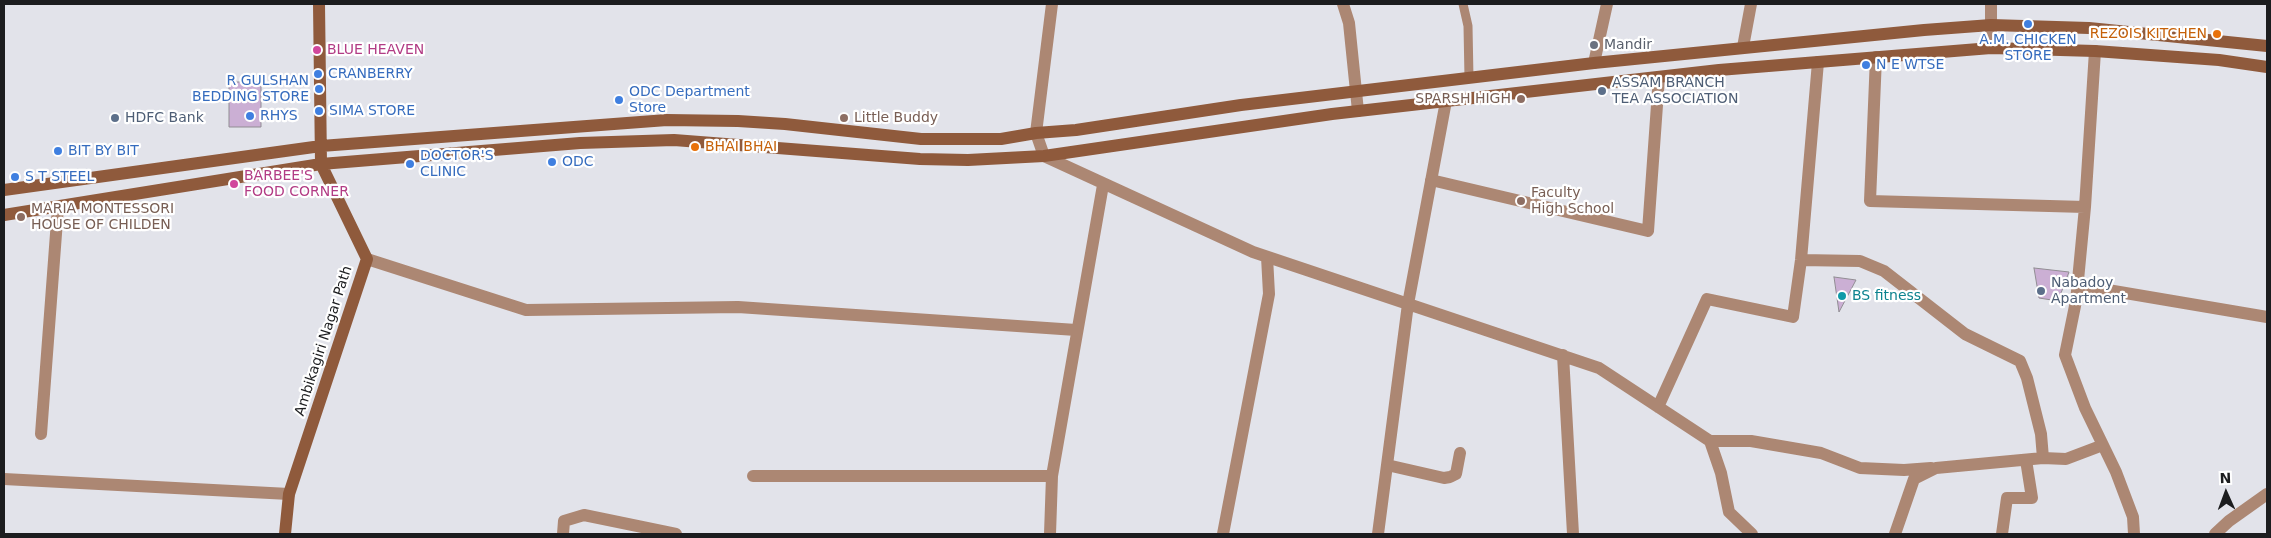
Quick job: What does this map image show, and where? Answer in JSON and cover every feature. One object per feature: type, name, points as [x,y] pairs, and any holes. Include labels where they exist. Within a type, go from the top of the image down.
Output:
[{"type":"main road","points":[[319,4],[321,164]]},
{"type":"main road","points":[[4,190],[321,146],[667,120],[785,124],[921,139],[1001,139],[1036,133],[1076,130],[1241,105],[1594,63],[1743,47],[1992,25],[2089,28],[2267,46]]},
{"type":"main road","points":[[4,215],[321,164],[580,143],[674,140],[920,159],[968,160],[1044,156],[1358,111],[1659,77],[1991,48],[2095,51],[2219,60],[2267,67]]},
{"type":"main road","name":"Ambikagiri Nagar Path","points":[[285,534],[289,494],[367,259],[321,164]]},
{"type":"street","points":[[1052,4],[1036,133],[1044,156],[1103,185],[1268,257],[1599,368],[1710,441],[1751,440],[1821,453],[1860,468],[1904,470],[2043,458],[2066,459],[2103,445]]},
{"type":"street","points":[[1343,4],[1349,23],[1358,111]]},
{"type":"street","points":[[1594,63],[1606,4]]},
{"type":"street","points":[[1743,47],[1751,4]]},
{"type":"street","points":[[1991,48],[1992,4]]},
{"type":"street","points":[[2095,51],[2085,207],[2076,301],[2065,355],[2085,408],[2116,472],[2133,517],[2134,534]]},
{"type":"street","points":[[1876,57],[1870,201],[2085,207]]},
{"type":"street","points":[[1658,407],[1707,299],[1793,317],[1801,260],[1818,62]]},
{"type":"street","points":[[1431,180],[1648,231],[1659,77]]},
{"type":"street","points":[[1378,534],[1408,304],[1446,101]]},
{"type":"street","points":[[1050,534],[1052,476],[1076,330],[1103,185]]},
{"type":"street","points":[[41,434],[58,207]]},
{"type":"street","points":[[1223,534],[1269,294],[1268,257]]},
{"type":"street","points":[[367,259],[526,310],[738,308],[1076,330]]},
{"type":"street","points":[[1801,260],[1860,261],[1884,271],[1965,334],[2020,361],[2030,387],[2041,434],[2043,458]]},
{"type":"street","points":[[2076,301],[2090,287],[2267,317]]},
{"type":"street","points":[[1563,356],[1573,534]]},
{"type":"street","points":[[1710,441],[1721,473],[1729,512],[1752,534]]},
{"type":"street","points":[[1387,465],[1444,478],[1456,474],[1460,453]]},
{"type":"street","points":[[2002,534],[2007,498],[2032,498],[2026,460]]},
{"type":"street","points":[[1895,534],[1914,479],[1936,468]]},
{"type":"street","points":[[753,476],[1052,476]]},
{"type":"street","points":[[4,479],[289,494]]},
{"type":"street","points":[[2215,534],[2229,521],[2267,494]]},
{"type":"street","points":[[563,534],[564,521],[584,515],[676,534]]},
{"type":"lane","points":[[1463,4],[1468,26],[1469,78]]},
{"type":"building","points":[[229,82],[261,82],[261,127],[229,127]]},
{"type":"building","points":[[2034,268],[2069,272],[2058,301],[2039,298]]},
{"type":"building","name":"BS fitness","points":[[1834,277],[1856,280],[1839,312]]},
{"type":"place","name":"A.M. CHICKEN STORE","points":[[2028,24]]},
{"type":"place","name":"REZOIS KITCHEN","points":[[2217,34]]},
{"type":"place","name":"Mandir","points":[[1594,45]]},
{"type":"place","name":"BLUE HEAVEN","points":[[317,50]]},
{"type":"place","name":"N E WTSE","points":[[1866,65]]},
{"type":"place","name":"CRANBERRY","points":[[318,74]]},
{"type":"place","name":"R GULSHAN BEDDING STORE","points":[[319,89]]},
{"type":"place","name":"ASSAM BRANCH TEA ASSOCIATION","points":[[1602,91]]},
{"type":"place","name":"SPARSH HIGH","points":[[1521,99]]},
{"type":"place","name":"ODC Department Store","points":[[619,100]]},
{"type":"place","name":"SIMA STORE","points":[[319,111]]},
{"type":"place","name":"RHYS","points":[[250,116]]},
{"type":"place","name":"HDFC Bank","points":[[115,118]]},
{"type":"place","name":"Little Buddy","points":[[844,118]]},
{"type":"place","name":"BHAI BHAI","points":[[695,147]]},
{"type":"place","name":"BIT BY BIT","points":[[58,151]]},
{"type":"place","name":"ODC","points":[[552,162]]},
{"type":"place","name":"DOCTOR'S CLINIC","points":[[410,164]]},
{"type":"place","name":"S T STEEL","points":[[15,177]]},
{"type":"place","name":"BARBEE'S FOOD CORNER","points":[[234,184]]},
{"type":"place","name":"Faculty High School","points":[[1521,201]]},
{"type":"place","name":"MARIA MONTESSORI HOUSE OF CHILDEN","points":[[21,217]]},
{"type":"place","name":"Nabadoy Apartment","points":[[2041,291]]},
{"type":"place","name":"BS fitness","points":[[1842,296]]}]
